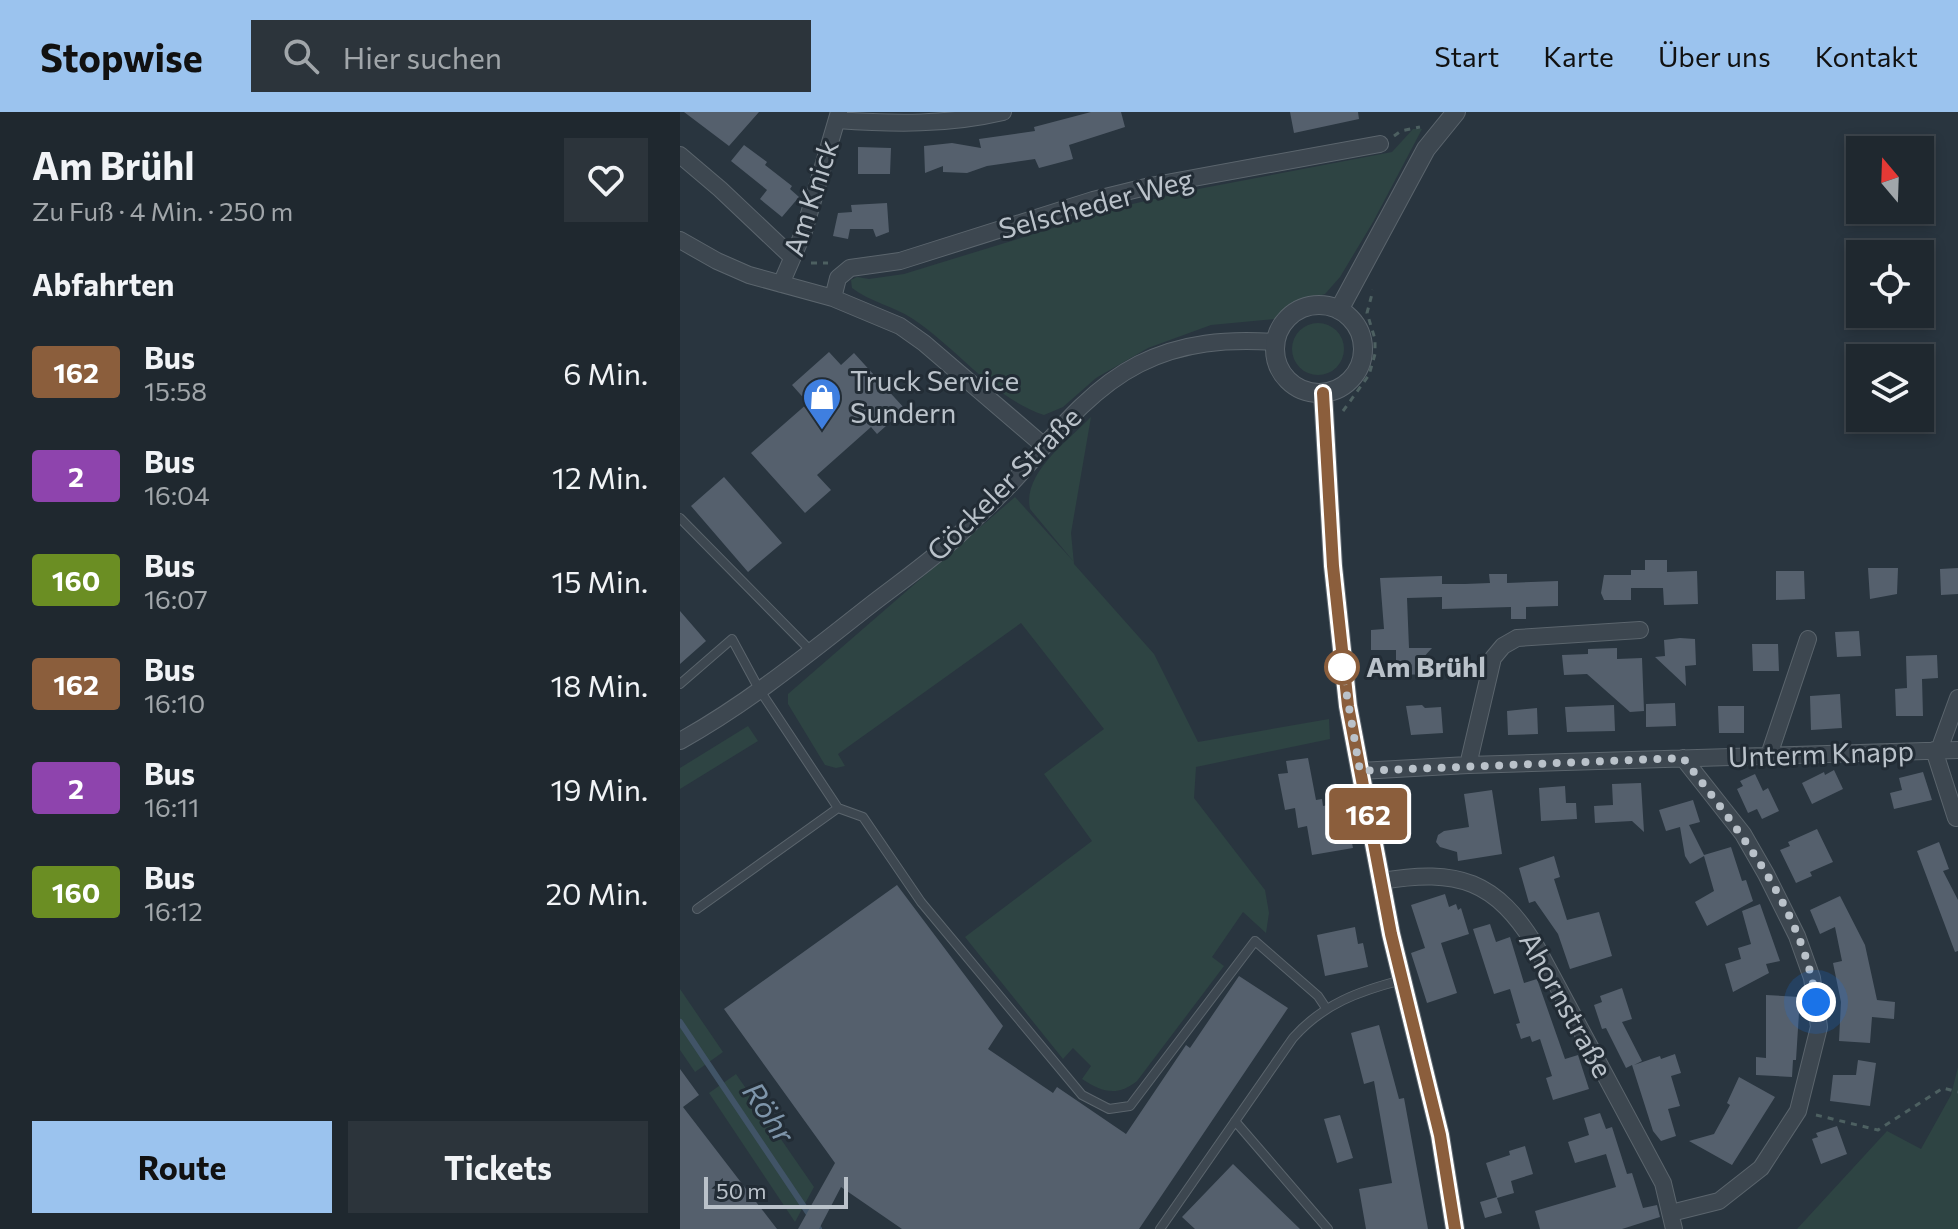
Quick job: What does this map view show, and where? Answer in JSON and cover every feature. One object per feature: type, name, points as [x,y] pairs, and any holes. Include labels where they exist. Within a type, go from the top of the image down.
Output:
[{"type":"street","points":[[838,116],[899,124],[969,120],[1003,112]]},
{"type":"street","points":[[1339,310],[1426,149],[1456,112]]},
{"type":"street","name":"Am Knick","points":[[781,284],[804,231],[838,116]]},
{"type":"street","name":"Selscheder Weg","points":[[833,298],[838,278],[850,268],[900,261],[1093,200],[1150,186],[1380,144]]},
{"type":"street","points":[[680,155],[792,257]]},
{"type":"street","points":[[680,240],[717,261],[781,284],[833,298],[900,326],[1044,446]]},
{"type":"street","points":[[1325,305],[1339,310],[1359,330],[1363,354],[1360,365],[1346,384],[1323,393],[1305,391],[1292,384],[1277,364],[1275,342],[1281,327],[1297,311],[1310,306],[1325,305]]},
{"type":"street","name":"Göckeler Straße","points":[[680,741],[812,652],[960,533],[1017,478],[1081,406],[1109,382],[1170,351],[1205,342],[1275,342]]},
{"type":"street","points":[[1323,393],[1342,666],[1381,881],[1440,1135],[1455,1229]]},
{"type":"street","points":[[1468,765],[1493,658],[1503,646],[1517,638],[1640,630]]},
{"type":"street","points":[[1769,755],[1808,639]]},
{"type":"street","points":[[1937,750],[1958,698]]},
{"type":"street","name":"Unterm Knapp","points":[[1937,750],[1956,818]]},
{"type":"street","name":"Unterm Knapp","points":[[1360,771],[1958,750]]},
{"type":"street","points":[[1672,1221],[1719,1201],[1761,1168],[1798,1111],[1819,1027],[1812,978],[1797,936],[1743,834],[1683,758]]},
{"type":"street","name":"Ahornstraße","points":[[1381,881],[1418,875],[1455,878],[1477,885],[1517,917],[1537,948],[1663,1183],[1672,1221]]},
{"type":"lane","points":[[680,518],[812,652]]},
{"type":"lane","points":[[680,684],[732,639],[759,689],[838,808],[863,817],[921,902],[1082,1095],[1109,1109],[1130,1106],[1255,941],[1318,996],[1326,1008]]},
{"type":"lane","points":[[697,909],[838,808]]},
{"type":"lane","points":[[1160,1229],[1306,1023],[1326,1008],[1367,988],[1402,980]]},
{"type":"lane","points":[[1235,1121],[1328,1229]]},
{"type":"path","points":[[1380,144],[1415,126],[1440,130]]},
{"type":"path","points":[[1342,419],[1347,403],[1369,375],[1375,354],[1375,339],[1367,313],[1373,289]]},
{"type":"path","points":[[1798,1111],[1878,1130],[1943,1088],[1958,1092]]},
{"type":"green space","points":[[1413,129],[1422,129],[1373,222],[1340,277],[1325,294],[1295,304],[1274,319],[1211,325],[1148,348],[1096,378],[1063,407],[1044,415],[1008,397],[913,319],[852,288],[851,280],[857,277],[869,279],[904,274],[1128,205],[1392,152]]},
{"type":"green space","points":[[1318,323],[1337,330],[1344,349],[1337,368],[1318,375],[1299,368],[1292,349],[1299,330]]},
{"type":"green space","points":[[1091,417],[1071,533],[1074,562],[1030,509],[1029,496],[1033,483],[1049,458]]},
{"type":"green space","points":[[1015,497],[1154,654],[1198,742],[1329,719],[1330,739],[1196,767],[1194,798],[1265,890],[1269,913],[1266,933],[1243,912],[1212,957],[1224,966],[1137,1081],[1116,1091],[1103,1090],[1082,1079],[1091,1066],[1073,1048],[1063,1059],[965,937],[1092,841],[1044,774],[1104,729],[1021,623],[838,754],[845,766],[836,768],[825,765],[788,704],[788,694]]},
{"type":"green space","points":[[748,726],[758,741],[680,789],[680,768]]},
{"type":"green space","points":[[680,989],[723,1052],[695,1072],[680,1050]]},
{"type":"green space","points":[[1958,1067],[1958,1229],[1797,1229],[1887,1131],[1921,1149],[1951,1095]]},
{"type":"green space","points":[[736,1074],[814,1187],[795,1222],[709,1093]]},
{"type":"building","points":[[684,112],[759,112],[729,146]]},
{"type":"building","points":[[1091,112],[1121,112],[1125,127],[1069,145],[1073,159],[1039,168],[1035,159],[987,166],[967,173],[943,172],[943,166],[925,173],[924,146],[952,143],[981,148],[979,139],[1035,131],[1034,127]]},
{"type":"building","points":[[1290,112],[1358,112],[1359,119],[1294,133]]},
{"type":"building","points":[[744,145],[767,162],[765,165],[792,186],[790,189],[799,197],[782,217],[760,199],[767,190],[731,161]]},
{"type":"building","points":[[858,147],[891,148],[890,174],[858,174]]},
{"type":"building","points":[[887,203],[889,232],[876,237],[873,229],[850,229],[848,239],[833,236],[838,213],[852,212],[851,205]]},
{"type":"building","name":"Truck Service Sundern","points":[[829,352],[841,365],[854,353],[905,409],[877,434],[871,427],[817,475],[831,490],[805,513],[751,453],[808,403],[792,385]]},
{"type":"building","points":[[724,477],[782,543],[748,572],[691,506]]},
{"type":"building","points":[[1645,560],[1667,560],[1667,572],[1697,571],[1698,604],[1664,605],[1663,588],[1631,588],[1631,600],[1604,600],[1601,593],[1604,575],[1631,575],[1631,570],[1645,570]]},
{"type":"building","points":[[1868,568],[1898,568],[1897,594],[1870,599]]},
{"type":"building","points":[[1958,568],[1958,594],[1941,595],[1940,569]]},
{"type":"building","points":[[1776,571],[1804,571],[1805,599],[1776,600]]},
{"type":"building","points":[[1489,574],[1507,574],[1507,583],[1558,581],[1558,606],[1526,607],[1526,619],[1511,619],[1511,607],[1442,609],[1442,597],[1407,598],[1409,648],[1432,648],[1421,660],[1434,674],[1396,675],[1396,650],[1371,650],[1371,630],[1384,629],[1380,578],[1442,576],[1442,584],[1465,584],[1490,583]]},
{"type":"building","points":[[680,611],[706,641],[680,664]]},
{"type":"building","points":[[1859,631],[1861,656],[1837,657],[1835,632]]},
{"type":"building","points":[[1695,639],[1696,665],[1685,666],[1686,686],[1655,657],[1665,656],[1664,640]]},
{"type":"building","points":[[1752,644],[1778,644],[1779,671],[1753,671]]},
{"type":"building","points":[[1617,648],[1617,659],[1642,658],[1644,711],[1630,712],[1587,674],[1564,675],[1562,655],[1588,654],[1588,649]]},
{"type":"building","points":[[1937,655],[1938,678],[1922,679],[1923,716],[1896,716],[1895,689],[1907,688],[1906,656]]},
{"type":"building","points":[[1840,694],[1842,728],[1811,730],[1810,696]]},
{"type":"building","points":[[1675,703],[1676,726],[1646,727],[1646,704]]},
{"type":"building","points":[[1422,705],[1425,708],[1441,707],[1443,733],[1411,735],[1406,706]]},
{"type":"building","points":[[1614,705],[1615,731],[1567,732],[1565,707]]},
{"type":"building","points":[[1718,706],[1744,706],[1744,733],[1719,733]]},
{"type":"building","points":[[1537,708],[1538,734],[1508,735],[1507,711]]},
{"type":"building","points":[[1308,758],[1316,800],[1322,799],[1323,806],[1344,802],[1353,848],[1312,855],[1307,826],[1298,828],[1295,808],[1285,810],[1278,774],[1288,773],[1286,761]]},
{"type":"building","points":[[1834,770],[1843,789],[1812,804],[1802,783]]},
{"type":"building","points":[[1923,772],[1932,800],[1894,809],[1890,793],[1902,790],[1899,778]]},
{"type":"building","points":[[1755,774],[1763,791],[1768,788],[1779,811],[1762,819],[1757,809],[1748,813],[1737,789],[1743,786],[1740,781]]},
{"type":"building","points":[[1641,783],[1644,832],[1632,821],[1595,823],[1594,806],[1613,805],[1612,784]]},
{"type":"building","points":[[1565,786],[1566,803],[1576,803],[1577,819],[1541,821],[1539,788]]},
{"type":"building","points":[[1492,790],[1502,854],[1458,861],[1457,852],[1440,847],[1436,842],[1438,835],[1469,827],[1464,794]]},
{"type":"building","points":[[1693,800],[1700,822],[1689,825],[1704,855],[1731,847],[1742,881],[1746,880],[1753,901],[1707,926],[1695,902],[1714,891],[1704,856],[1690,864],[1685,856],[1680,827],[1666,831],[1659,810]]},
{"type":"building","points":[[1817,829],[1833,862],[1810,872],[1812,876],[1796,883],[1780,850],[1790,846],[1788,842]]},
{"type":"building","points":[[1939,842],[1949,869],[1943,871],[1958,900],[1958,951],[1955,952],[1917,851]]},
{"type":"building","points":[[1554,856],[1560,877],[1554,879],[1567,920],[1599,912],[1612,956],[1570,969],[1558,934],[1535,901],[1529,903],[1519,868]]},
{"type":"building","points":[[897,885],[1003,1026],[988,1049],[1053,1093],[1057,1087],[1126,1134],[1186,1045],[1190,1048],[1239,976],[1288,1008],[1139,1229],[902,1229],[841,1187],[819,1229],[798,1229],[835,1163],[724,1009]]},
{"type":"building","points":[[1445,894],[1449,907],[1456,904],[1458,910],[1461,908],[1469,934],[1441,943],[1457,993],[1427,1003],[1411,953],[1425,948],[1411,905]]},
{"type":"building","points":[[1840,896],[1865,945],[1877,1000],[1895,1002],[1894,1019],[1872,1017],[1870,1043],[1839,1041],[1841,1002],[1833,963],[1842,961],[1835,927],[1820,934],[1810,910]]},
{"type":"building","points":[[1760,904],[1780,961],[1766,964],[1769,973],[1733,992],[1725,964],[1741,959],[1738,948],[1751,944],[1742,911]]},
{"type":"building","points":[[1490,924],[1496,942],[1510,937],[1524,983],[1537,979],[1565,1059],[1578,1055],[1589,1089],[1553,1100],[1546,1078],[1552,1076],[1540,1039],[1532,1042],[1530,1036],[1521,1039],[1516,1024],[1520,1023],[1510,989],[1494,994],[1473,929]]},
{"type":"building","points":[[1355,927],[1358,944],[1363,943],[1368,967],[1325,976],[1317,935]]},
{"type":"building","points":[[1622,988],[1632,1019],[1622,1022],[1642,1061],[1634,1065],[1675,1054],[1681,1073],[1671,1076],[1680,1106],[1668,1109],[1676,1136],[1661,1141],[1653,1131],[1632,1065],[1626,1068],[1606,1028],[1602,1029],[1594,1005],[1602,1002],[1600,996]]},
{"type":"building","points":[[1766,995],[1800,997],[1792,1077],[1756,1075],[1756,1057],[1766,1058]]},
{"type":"building","points":[[1379,1025],[1399,1099],[1404,1098],[1428,1229],[1366,1229],[1359,1189],[1392,1183],[1374,1081],[1364,1084],[1351,1033]]},
{"type":"building","points":[[1858,1060],[1876,1063],[1870,1106],[1830,1101],[1833,1075],[1856,1075]]},
{"type":"building","points":[[680,1069],[699,1095],[683,1107],[777,1229],[680,1229]]},
{"type":"building","points":[[1739,1077],[1775,1097],[1732,1165],[1689,1141],[1714,1134],[1730,1105],[1727,1103]]},
{"type":"building","points":[[1600,1113],[1606,1129],[1612,1127],[1627,1174],[1632,1173],[1643,1208],[1657,1205],[1660,1217],[1622,1229],[1540,1229],[1535,1211],[1616,1187],[1606,1154],[1575,1163],[1568,1142],[1589,1135],[1584,1118]]},
{"type":"building","points":[[1340,1115],[1353,1158],[1337,1163],[1324,1119]]},
{"type":"building","points":[[1837,1126],[1847,1154],[1821,1164],[1812,1139],[1818,1137],[1816,1133]]},
{"type":"building","points":[[1525,1146],[1533,1174],[1511,1181],[1514,1193],[1497,1198],[1502,1213],[1485,1218],[1480,1202],[1497,1197],[1486,1163]]},
{"type":"building","points":[[1233,1164],[1300,1229],[1195,1229],[1182,1217]]},
{"type":"waterway","name":"Röhr","points":[[680,1022],[819,1229]]},
{"type":"bus line","name":"162","points":[[1323,393],[1333,566],[1348,706],[1391,934],[1440,1135],[1455,1229]]},
{"type":"place","name":"Truck Service Sundern","points":[[822,431]]},
{"type":"place","name":"Am Brühl","points":[[1342,667]]},
{"type":"route","points":[[1342,667],[1360,771],[1683,758],[1743,834],[1766,874],[1797,936],[1812,978],[1816,1002]]}]
